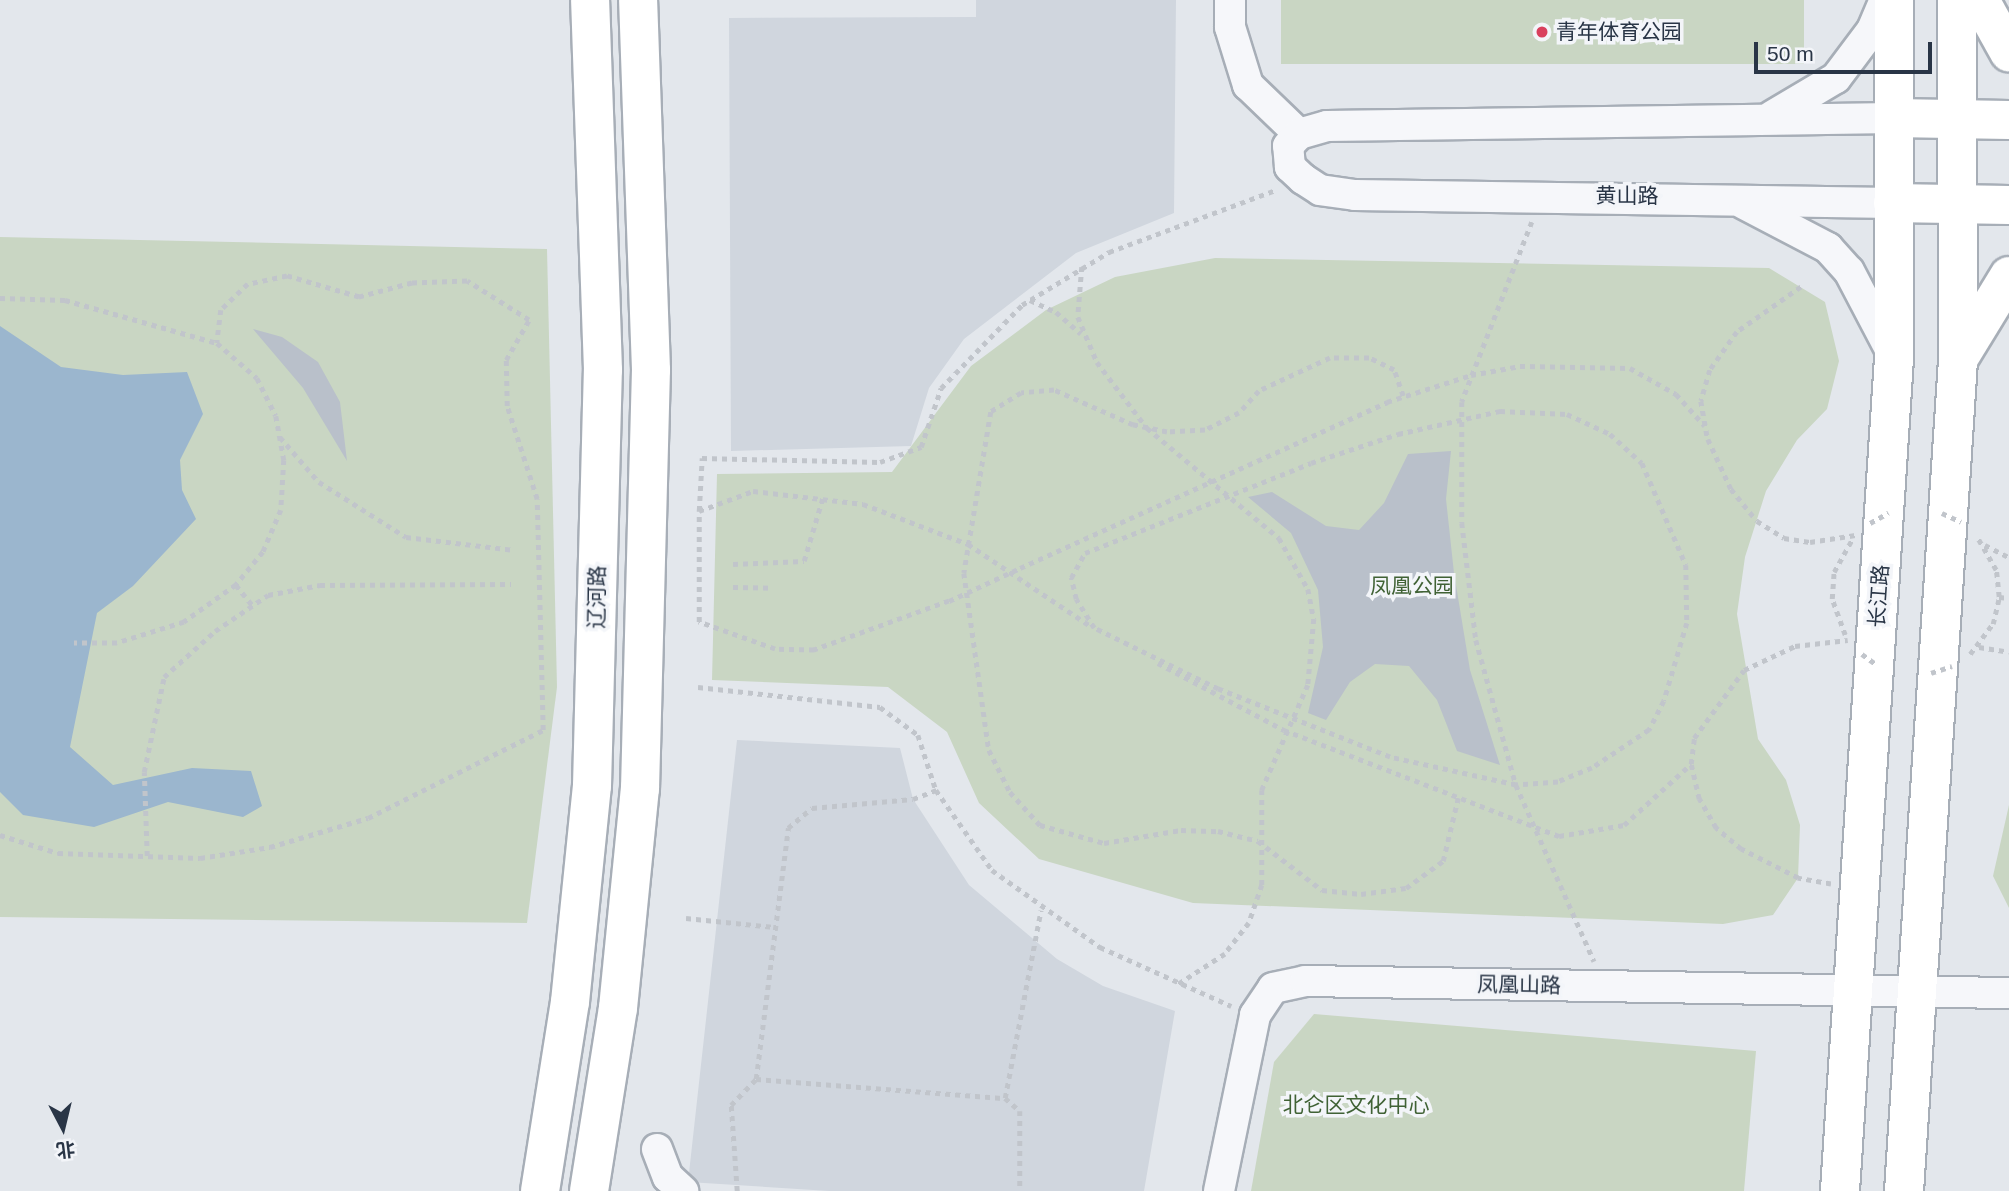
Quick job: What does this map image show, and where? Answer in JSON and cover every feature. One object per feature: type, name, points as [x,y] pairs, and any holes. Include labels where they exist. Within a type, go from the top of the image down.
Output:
[{"type":"main road","name":"辽河路","points":[[540,1191],[570,1002],[592,786],[603,370],[590,0]]},
{"type":"main road","points":[[589,1191],[618,1008],[640,789],[651,370],[638,0]]},
{"type":"main road","name":"长江路","points":[[1840,1191],[1894,358],[1894,0]]},
{"type":"main road","points":[[1904,1191],[1958,360],[1958,0]]},
{"type":"main road","points":[[1980,0],[2009,52]]},
{"type":"main road","points":[[1894,118],[2009,120]]},
{"type":"main road","name":"黄山路","points":[[1893,203],[2009,205]]},
{"type":"main road","points":[[1958,360],[2009,276]]},
{"type":"street","points":[[1230,0],[1230,27],[1248,85],[1299,134]]},
{"type":"street","points":[[1769,117],[1836,78],[1872,30],[1885,0]]},
{"type":"street","points":[[1303,179],[1290,167],[1288,146],[1299,134],[1327,127],[1769,117],[1894,118]]},
{"type":"street","name":"黄山路","points":[[1303,179],[1320,190],[1356,195],[1728,196],[1893,203]]},
{"type":"street","points":[[1728,196],[1828,248],[1856,282],[1894,358]]},
{"type":"street","name":"凤凰山路","points":[[1219,1191],[1255,1015],[1273,988],[1306,981],[2009,993]]},
{"type":"street","points":[[657,1150],[683,1191]]},
{"type":"path","points":[[1303,179],[1082,267],[1030,300],[972,350],[941,388],[921,447],[880,462],[702,458],[699,622],[775,649],[844,642],[981,587],[1208,481],[1403,396],[1471,375],[1520,366],[1630,368],[1676,394],[1705,426]]},
{"type":"path","points":[[1543,195],[1471,375],[1460,420],[1462,523],[1476,640],[1516,785],[1529,826],[1607,986]]},
{"type":"path","points":[[1082,267],[1078,317],[1084,338]]},
{"type":"path","points":[[0,835],[58,853],[200,858],[270,846],[368,818],[543,730],[537,499],[507,406],[506,360],[529,320],[467,281],[412,283],[359,297],[287,276],[248,284],[220,310],[217,343]]},
{"type":"path","points":[[1801,287],[1737,332],[1710,370],[1701,401],[1705,426],[1731,489],[1757,521],[1784,538],[1810,542],[1856,535]]},
{"type":"path","points":[[0,298],[65,300],[217,343],[257,378],[280,436],[319,482],[406,537],[514,550]]},
{"type":"path","points":[[1030,300],[1056,312],[1084,338],[1147,428],[1279,538],[1308,589],[1314,654],[1297,719],[1284,730],[1262,790],[1258,842],[1262,885],[1249,923],[1225,954],[1177,985]]},
{"type":"path","points":[[1403,396],[1394,370],[1368,358],[1329,358],[1259,391],[1239,413],[1205,430],[1147,428],[1082,398],[1054,390],[1021,393],[991,412],[964,573],[989,750],[1010,792],[1040,825],[1104,843],[1181,830],[1258,842],[1322,890],[1361,894],[1406,888],[1443,861],[1458,798]]},
{"type":"path","points":[[1500,411],[1567,414],[1610,434],[1642,463],[1686,565],[1687,623],[1676,673],[1649,730],[1592,768],[1558,782],[1516,785],[1390,757],[1297,719],[1094,628],[1072,578],[1085,553],[1224,494],[1398,434],[1460,420],[1500,411]]},
{"type":"path","points":[[74,643],[117,643],[184,622],[236,585],[264,552],[281,510],[280,436]]},
{"type":"path","points":[[699,511],[753,491],[823,497],[863,504],[968,544],[1094,628],[1284,730],[1559,836],[1624,825],[1691,764]]},
{"type":"path","points":[[733,564],[804,561],[823,497]]},
{"type":"path","points":[[1877,665],[1849,640],[1832,599],[1834,572],[1856,535],[1888,513]]},
{"type":"path","points":[[1942,513],[1985,545],[2009,557]]},
{"type":"path","points":[[1978,647],[1999,597],[1985,545]]},
{"type":"path","points":[[147,856],[144,772],[164,677],[253,606],[268,596],[320,586],[511,584]]},
{"type":"path","points":[[236,585],[253,606]]},
{"type":"path","points":[[733,587],[772,587]]},
{"type":"path","points":[[1999,597],[2009,598]]},
{"type":"path","points":[[1849,640],[1795,646],[1744,670],[1694,738],[1691,764],[1699,799],[1716,828],[1741,849],[1798,878],[1860,888]]},
{"type":"path","points":[[1931,673],[1978,647],[2009,652]]},
{"type":"path","points":[[698,687],[880,707],[918,735],[936,790],[992,870],[1041,910],[1177,985],[1255,1015]]},
{"type":"path","points":[[737,1191],[731,1105],[756,1079],[788,828],[812,808],[913,799],[936,790]]},
{"type":"path","points":[[1005,1098],[1041,910]]},
{"type":"path","points":[[686,918],[775,927]]},
{"type":"path","points":[[756,1079],[1005,1098],[1020,1111],[1020,1191]]},
{"type":"shaded area","points":[[976,0],[1176,0],[1174,213],[1076,253],[964,339],[929,388],[911,446],[731,451],[729,18],[976,17]]},
{"type":"shaded area","points":[[737,740],[900,748],[913,799],[969,885],[1057,959],[1103,986],[1175,1011],[1144,1191],[829,1191],[688,1182]]},
{"type":"green space","name":"青年体育公园","points":[[1281,0],[1804,0],[1804,64],[1281,64]]},
{"type":"green space","points":[[0,237],[547,249],[557,687],[527,923],[0,917]]},
{"type":"green space","name":"凤凰公园","points":[[1215,258],[1769,268],[1825,302],[1839,361],[1827,409],[1797,440],[1766,491],[1745,557],[1737,614],[1758,739],[1786,780],[1800,825],[1798,878],[1773,915],[1723,924],[1193,903],[1039,859],[979,803],[947,732],[888,687],[712,680],[717,474],[892,472],[971,366],[1046,310],[1115,277]]},
{"type":"green space","points":[[2009,805],[2009,908],[1993,876]]},
{"type":"green space","name":"北仑区文化中心","points":[[1314,1014],[1756,1051],[1744,1191],[1251,1191],[1274,1062]]},
{"type":"water","points":[[0,326],[61,367],[123,375],[187,372],[203,414],[180,460],[182,490],[196,519],[133,586],[97,613],[70,747],[113,785],[192,768],[251,771],[262,806],[243,817],[168,802],[94,827],[23,815],[0,792]]},
{"type":"building","points":[[253,329],[282,337],[318,362],[340,402],[347,461],[303,388]]},
{"type":"building","points":[[1451,451],[1446,499],[1454,573],[1470,670],[1500,765],[1457,751],[1437,700],[1409,666],[1375,664],[1350,682],[1326,720],[1308,713],[1323,647],[1318,590],[1291,533],[1248,497],[1272,492],[1326,526],[1359,530],[1384,503],[1408,454]]},
{"type":"place","name":"青年体育公园","points":[[1542,32]]}]
